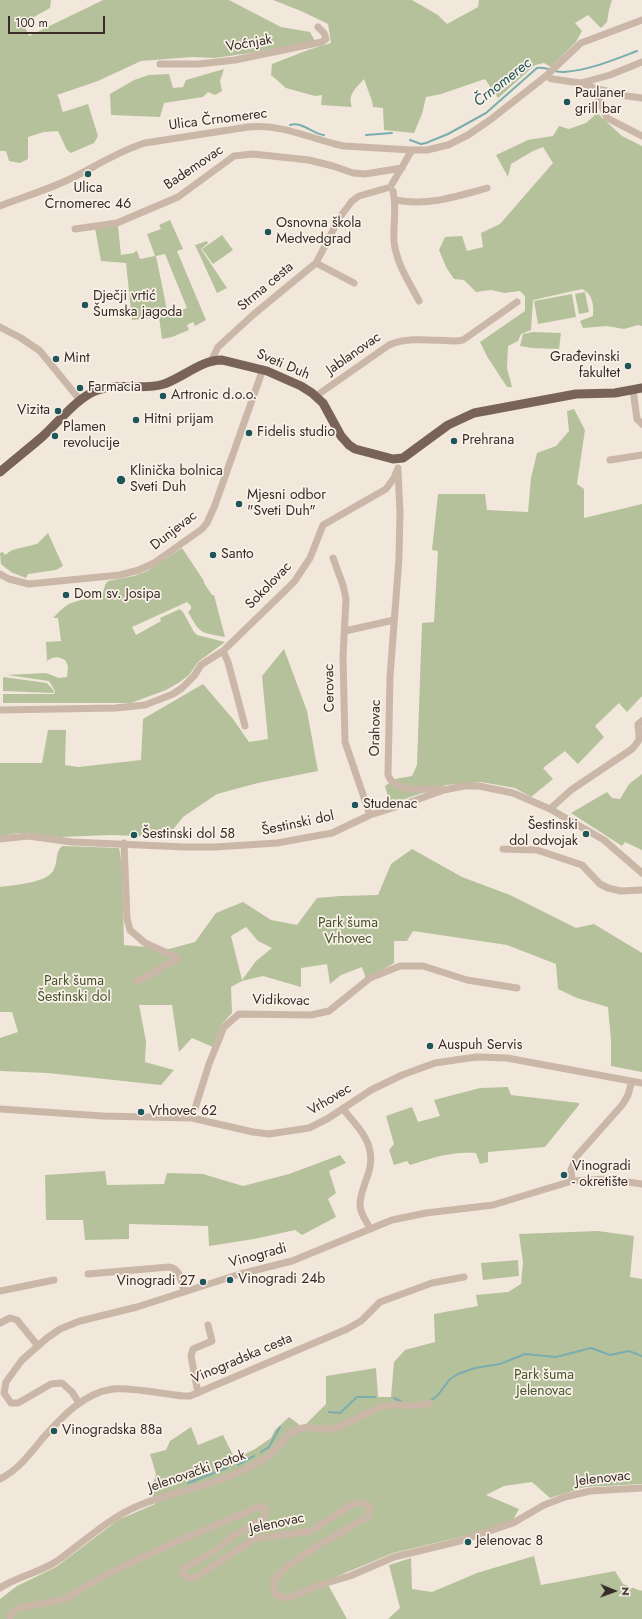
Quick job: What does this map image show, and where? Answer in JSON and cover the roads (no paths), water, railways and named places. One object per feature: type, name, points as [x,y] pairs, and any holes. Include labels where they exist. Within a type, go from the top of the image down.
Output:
[{"type":"main road","name":"Sveti Duh","points":[[0,472],[41,437],[80,400],[91,392],[110,386],[146,387],[165,384],[210,361],[222,360],[263,369],[301,386],[316,396],[328,410],[341,436],[349,445],[360,451],[397,463]]},
{"type":"main road","points":[[397,463],[453,422],[474,413],[576,394],[615,393],[638,389]]},
{"type":"street","name":"Ulica Črnomerec","points":[[0,206],[70,179],[130,147],[145,142],[248,127],[276,127],[334,144],[412,150],[435,149],[460,140],[490,120],[548,75],[581,43],[642,20]]},
{"type":"street","name":"Voćnjak","points":[[160,64],[199,64],[236,60],[322,42],[326,39],[324,33],[318,27]]},
{"type":"street","points":[[581,83],[610,75],[642,62]]},
{"type":"street","points":[[548,75],[552,78],[581,83],[594,88],[642,98]]},
{"type":"street","points":[[594,88],[607,118],[642,136]]},
{"type":"street","points":[[412,150],[391,188],[395,200],[395,250],[400,264],[419,301]]},
{"type":"street","name":"Bademovac","points":[[75,230],[117,223],[178,197],[234,156],[260,155],[309,160],[333,166],[353,174],[365,174],[402,168]]},
{"type":"street","name":"Strma cesta","points":[[210,361],[218,347],[254,314],[316,262],[340,218],[352,200],[358,196],[391,188]]},
{"type":"street","points":[[395,200],[414,202],[439,201],[487,188]]},
{"type":"street","points":[[316,262],[354,283]]},
{"type":"street","name":"Jablanovac","points":[[316,396],[397,341],[464,340],[517,302]]},
{"type":"street","points":[[0,327],[21,338],[40,351],[80,400]]},
{"type":"street","name":"Dunjevac","points":[[0,574],[9,579],[29,584],[120,575],[138,570],[154,563],[189,539],[208,523],[263,369]]},
{"type":"street","points":[[638,389],[637,419],[642,424]]},
{"type":"street","points":[[610,460],[642,455]]},
{"type":"street","name":"Orahovac","points":[[397,463],[400,512],[399,558],[388,721],[388,775],[390,781],[396,786],[405,788],[444,790]]},
{"type":"street","name":"Sokolovac","points":[[0,710],[115,708],[145,705],[173,694],[182,688],[194,676],[201,665],[223,651],[294,582],[310,558],[321,527],[386,489],[394,478],[397,463]]},
{"type":"street","name":"Cerovac","points":[[333,558],[343,585],[346,599],[343,657],[345,742],[370,814]]},
{"type":"street","points":[[345,631],[394,620]]},
{"type":"street","points":[[223,651],[228,662],[244,726]]},
{"type":"street","points":[[550,810],[571,790],[632,749],[641,741],[638,724],[642,721]]},
{"type":"street","name":"Šestinski dol","points":[[0,839],[28,836],[72,842],[215,847],[271,844],[295,841],[332,833],[370,814],[402,805],[444,790],[470,786],[504,790],[524,797],[550,810],[604,840],[642,873]]},
{"type":"street","points":[[124,843],[127,919],[130,930],[145,943],[176,957],[176,961],[164,965],[156,972],[137,981]]},
{"type":"street","points":[[503,849],[537,850],[582,865],[600,884],[608,888],[620,891],[642,890]]},
{"type":"street","name":"Vidikovac","points":[[192,1118],[209,1064],[224,1027],[239,1014],[311,1015],[323,1013],[334,1008],[370,978],[400,966],[422,966],[468,980],[517,988]]},
{"type":"street","name":"Vrhovec","points":[[0,1109],[103,1116],[192,1118],[252,1132],[269,1134],[309,1128],[327,1120],[371,1090],[402,1074],[435,1063],[478,1057],[507,1058],[642,1083]]},
{"type":"street","points":[[572,1181],[571,1170],[576,1157],[623,1104],[632,1081]]},
{"type":"street","points":[[343,1109],[355,1123],[369,1146],[371,1155],[370,1171],[360,1206],[370,1228]]},
{"type":"street","name":"Vinogradi","points":[[80,1403],[67,1386],[57,1382],[18,1403],[11,1402],[6,1398],[4,1388],[6,1382],[22,1360],[60,1329],[80,1322],[137,1307],[240,1274],[292,1261],[392,1220],[426,1213],[493,1205],[572,1181],[606,1179],[642,1184]]},
{"type":"street","points":[[88,1274],[169,1267],[177,1270],[180,1275],[184,1292]]},
{"type":"street","name":"Vinogradska cesta","points":[[0,1478],[13,1471],[62,1418],[80,1403],[98,1392],[114,1389],[190,1396],[347,1329],[361,1321],[380,1302],[432,1283],[464,1277]]},
{"type":"street","points":[[0,1291],[54,1280]]},
{"type":"street","points":[[0,1323],[10,1318],[17,1320],[38,1346]]},
{"type":"street","points":[[198,1393],[191,1356],[193,1350],[212,1341],[208,1325]]},
{"type":"street","name":"Jelenovački potok","points":[[0,1588],[22,1576],[57,1561],[97,1529],[139,1505],[222,1480],[263,1461],[276,1450],[288,1434],[303,1428],[330,1429],[346,1424],[377,1408],[385,1406],[417,1406],[430,1403]]},
{"type":"street","name":"Jelenovac","points":[[10,1619],[10,1614],[18,1608],[65,1599],[105,1575],[178,1541],[261,1506],[266,1510],[265,1516],[261,1520],[233,1536],[216,1550],[188,1565],[183,1569],[182,1574],[190,1578],[196,1577],[254,1539],[311,1531],[353,1504],[365,1503],[370,1507],[368,1517],[307,1553],[284,1569],[274,1581],[273,1586],[277,1596],[288,1598],[323,1584],[350,1576],[394,1557],[460,1541],[513,1523],[544,1505],[565,1497],[590,1491],[642,1488]]},
{"type":"waterway","name":"Črnomerec","points":[[410,140],[421,144],[426,143],[448,134],[486,113],[537,68],[544,68],[557,72],[574,71],[601,64],[637,51]]},
{"type":"waterway","name":"Črnomerec","points":[[290,125],[294,124],[303,126],[324,135]]},
{"type":"waterway","name":"Črnomerec","points":[[366,135],[392,133]]},
{"type":"waterway","name":"Jelenovački potok","points":[[430,1401],[438,1395],[450,1379],[458,1374],[475,1368],[500,1364],[525,1354],[556,1357],[591,1348],[610,1355],[629,1351],[642,1356]]},
{"type":"waterway","name":"Jelenovački potok","points":[[329,1412],[340,1413],[357,1397],[375,1397]]},
{"type":"waterway","name":"Jelenovački potok","points":[[394,1398],[402,1402]]},
{"type":"waterway","name":"Jelenovački potok","points":[[261,1452],[269,1447],[280,1427]]},
{"type":"waterway","name":"Jelenovački potok","points":[[238,1465],[254,1456]]},
{"type":"waterway","name":"Jelenovački potok","points":[[188,1483],[227,1468]]},
{"type":"place","name":"Paulaner grill bar","points":[[567,102]]},
{"type":"place","name":"Ulica Črnomerec 46","points":[[88,174]]},
{"type":"place","name":"Osnovna škola Medvedgrad","points":[[268,232]]},
{"type":"place","name":"Dječji vrtić Šumska jagoda","points":[[85,305]]},
{"type":"place","name":"Mint","points":[[56,359]]},
{"type":"place","name":"Građevinski fakultet","points":[[628,366]]},
{"type":"place","name":"Farmacia","points":[[80,388]]},
{"type":"place","name":"Artronic d.o.o.","points":[[163,396]]},
{"type":"place","name":"Vizita","points":[[58,411]]},
{"type":"place","name":"Hitni prijam","points":[[136,420]]},
{"type":"place","name":"Fidelis studio","points":[[249,433]]},
{"type":"place","name":"Plamen revolucije","points":[[55,436]]},
{"type":"place","name":"Prehrana","points":[[454,441]]},
{"type":"place","name":"Klinička bolnica Sveti Duh","points":[[121,480]]},
{"type":"place","name":"Mjesni odbor \"Sveti Duh\"","points":[[239,504]]},
{"type":"place","name":"Santo","points":[[213,555]]},
{"type":"place","name":"Dom sv. Josipa","points":[[66,595]]},
{"type":"place","name":"Studenac","points":[[355,805]]},
{"type":"place","name":"Šestinski dol odvojak","points":[[586,834]]},
{"type":"place","name":"Šestinski dol 58","points":[[134,835]]},
{"type":"place","name":"Auspuh Servis","points":[[430,1046]]},
{"type":"place","name":"Vrhovec 62","points":[[141,1112]]},
{"type":"place","name":"Vinogradi - okretište","points":[[564,1175]]},
{"type":"place","name":"Vinogradi 24b","points":[[230,1280]]},
{"type":"place","name":"Vinogradi 27","points":[[203,1282]]},
{"type":"place","name":"Vinogradska 88a","points":[[54,1431]]},
{"type":"place","name":"Jelenovac 8","points":[[468,1542]]},
{"type":"park label","name":"Park šuma Vrhovec","points":[[348,932]]},
{"type":"park label","name":"Park šuma Šestinski dol","points":[[74,990]]},
{"type":"park label","name":"Park šuma Jelenovac","points":[[544,1384]]}]
